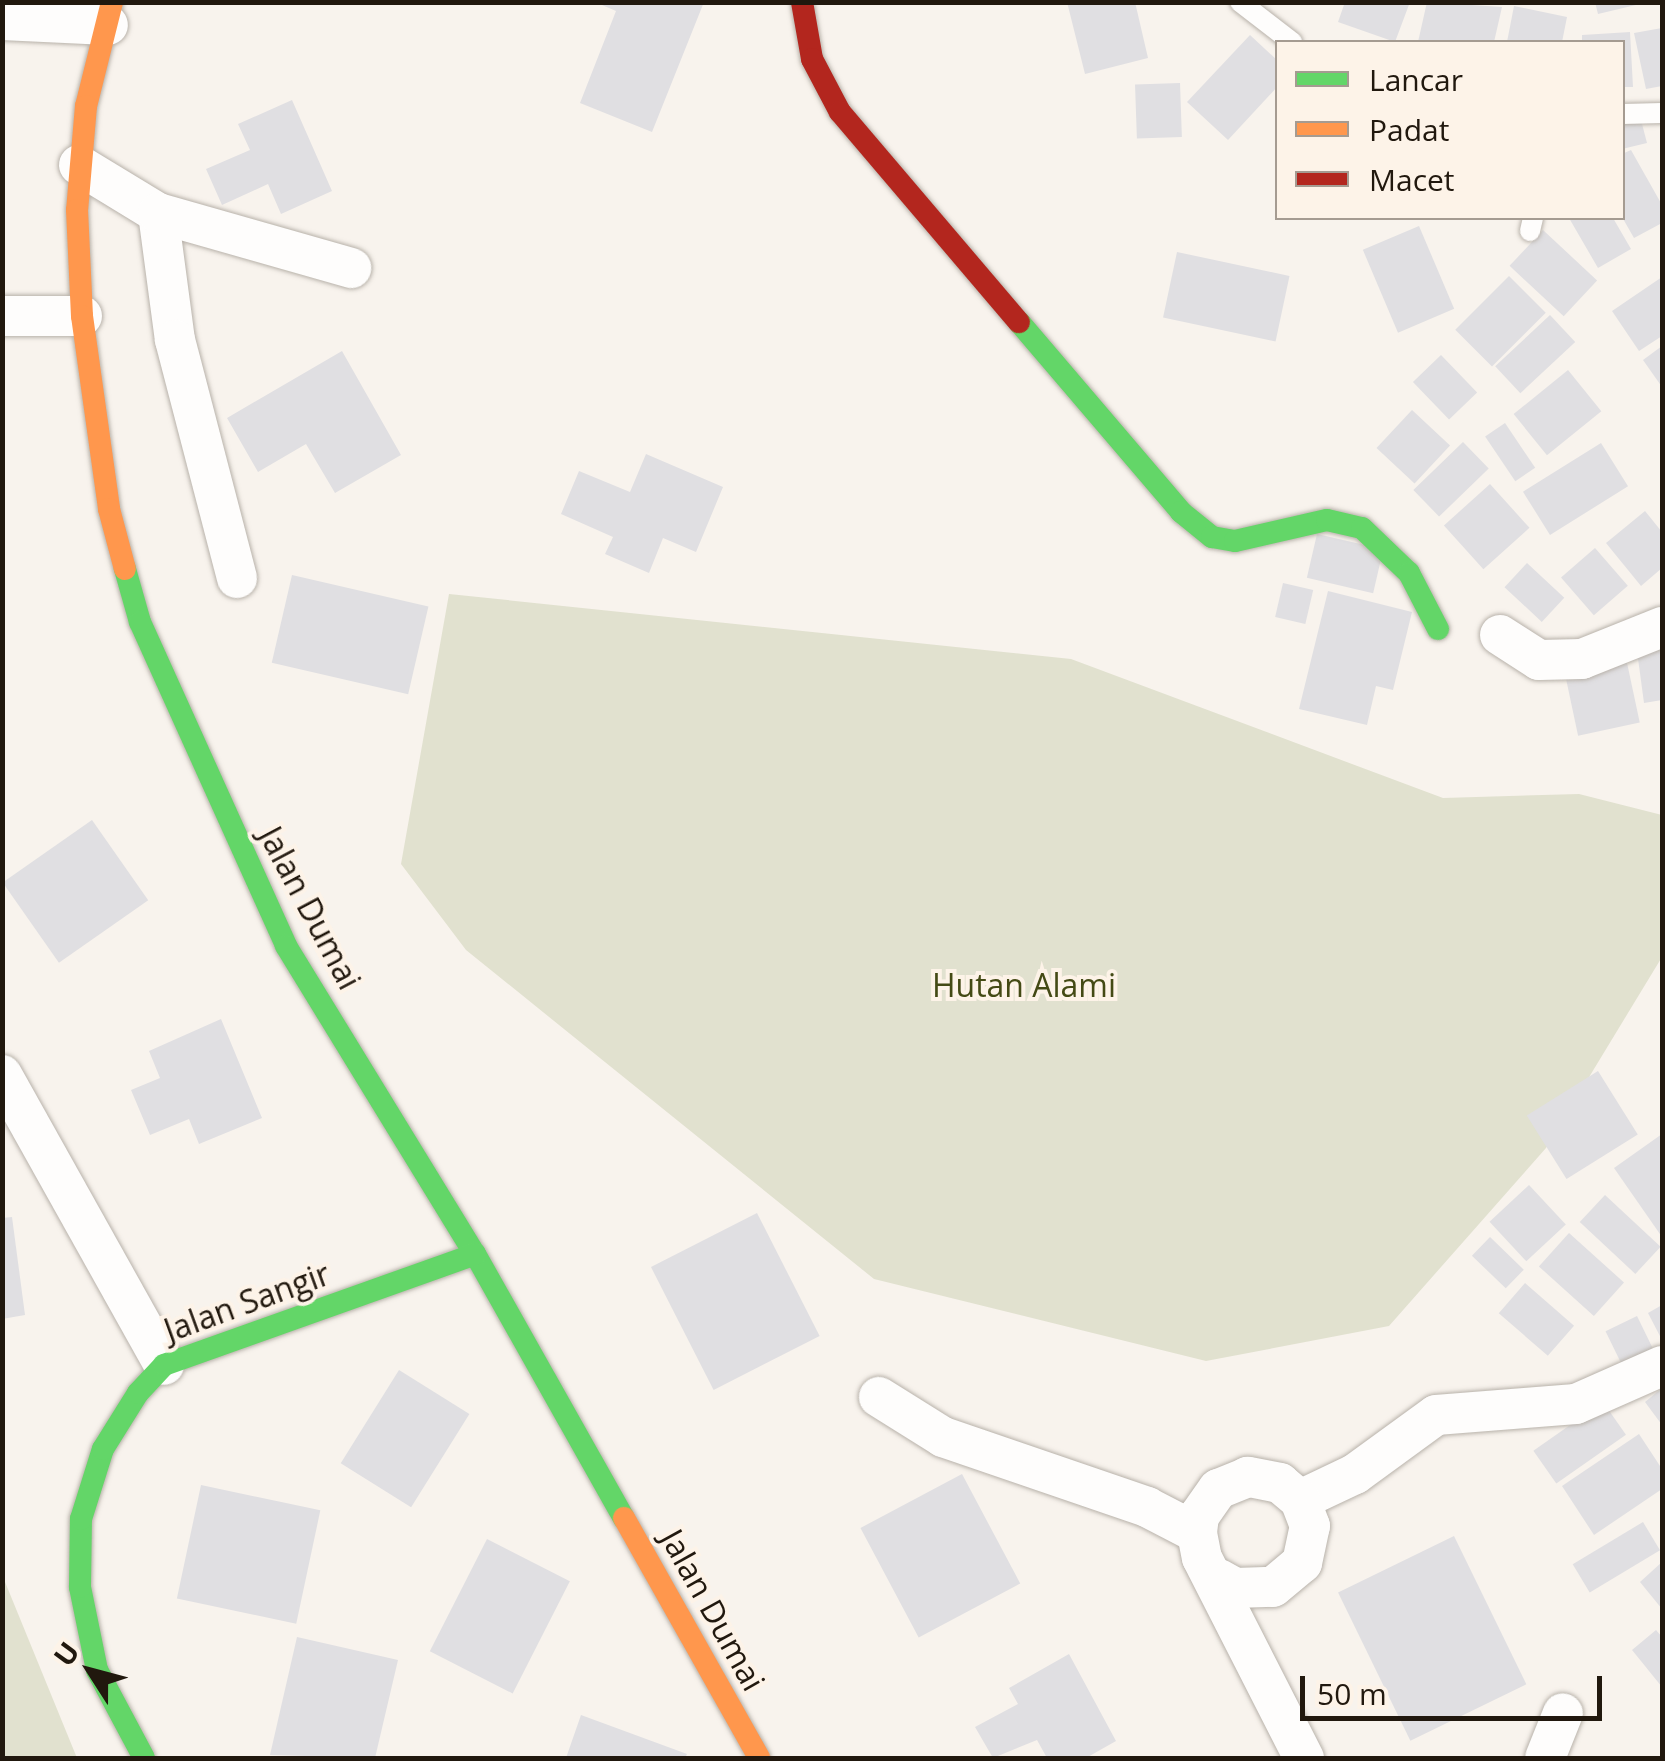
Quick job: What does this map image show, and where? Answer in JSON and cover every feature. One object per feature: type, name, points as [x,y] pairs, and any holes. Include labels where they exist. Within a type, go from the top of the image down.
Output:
[{"type":"street","points":[[802,2],[812,58],[840,112],[1181,512],[1212,537],[1235,540],[1328,520],[1362,528],[1409,573],[1438,629]]},
{"type":"street","points":[[2,20],[110,14]]},
{"type":"street","name":"Jalan Dumai","points":[[110,14],[86,106],[79,166],[82,316],[109,509],[140,622],[175,707],[286,946],[475,1254],[759,1758]]},
{"type":"street","points":[[79,166],[158,213],[350,268]]},
{"type":"street","points":[[158,213],[175,340],[238,578]]},
{"type":"street","points":[[2,316],[82,316]]},
{"type":"street","points":[[1500,634],[1539,660],[1582,660],[1662,627]]},
{"type":"street","points":[[2,1075],[164,1366]]},
{"type":"street","name":"Jalan Sangir","points":[[144,1758],[97,1670],[80,1587],[81,1519],[102,1449],[164,1366],[475,1254]]},
{"type":"street","points":[[1300,1500],[1355,1474],[1436,1415],[1576,1404],[1662,1366]]},
{"type":"street","points":[[879,1398],[944,1438],[1147,1507],[1197,1532]]},
{"type":"street","points":[[1218,1579],[1254,1590],[1289,1577],[1309,1545],[1300,1500],[1264,1478],[1232,1481],[1206,1501],[1197,1532],[1202,1558],[1218,1579],[1304,1758]]},
{"type":"street","points":[[1545,1758],[1564,1713]]},
{"type":"lane","points":[[1240,2],[1289,40]]},
{"type":"lane","points":[[1625,114],[1662,113]]},
{"type":"green space","name":"Hutan Alami","points":[[449,594],[1071,659],[1443,798],[1579,794],[1662,815],[1662,957],[1546,1148],[1389,1326],[1206,1361],[874,1279],[466,950],[401,864]]},
{"type":"green space","points":[[3,1577],[77,1758],[3,1758]]},
{"type":"building","points":[[595,2],[704,2],[652,132],[580,103],[616,11]]},
{"type":"building","points":[[1067,2],[1135,2],[1148,58],[1085,74]]},
{"type":"building","points":[[1345,2],[1410,2],[1396,40],[1338,22]]},
{"type":"building","points":[[1427,2],[1502,7],[1494,40],[1418,40]]},
{"type":"building","points":[[1595,2],[1639,2],[1640,4],[1598,14]]},
{"type":"building","points":[[1514,6],[1567,17],[1562,40],[1507,40]]},
{"type":"building","points":[[1662,28],[1662,86],[1646,89],[1634,33]]},
{"type":"building","points":[[1630,32],[1633,87],[1625,87],[1625,40],[1582,40],[1582,35]]},
{"type":"building","points":[[1250,35],[1275,58],[1275,89],[1228,140],[1187,102]]},
{"type":"building","points":[[1180,83],[1182,137],[1137,139],[1135,85]]},
{"type":"building","points":[[292,100],[332,191],[281,214],[268,184],[222,205],[206,169],[250,150],[238,124]]},
{"type":"building","points":[[1641,120],[1647,143],[1625,148],[1625,124]]},
{"type":"building","points":[[1631,150],[1662,205],[1662,223],[1634,238],[1624,220],[1625,153]]},
{"type":"building","points":[[1570,220],[1614,220],[1631,249],[1598,268]]},
{"type":"building","points":[[1419,226],[1454,309],[1398,333],[1363,250]]},
{"type":"building","points":[[1543,230],[1597,280],[1564,316],[1510,266]]},
{"type":"building","points":[[1177,252],[1289,276],[1276,341],[1163,318]]},
{"type":"building","points":[[1509,276],[1546,313],[1492,367],[1455,330]]},
{"type":"building","points":[[1662,277],[1662,336],[1639,351],[1612,311]]},
{"type":"building","points":[[1550,315],[1575,342],[1520,393],[1495,366]]},
{"type":"building","points":[[1662,346],[1662,387],[1643,360]]},
{"type":"building","points":[[342,351],[401,455],[335,493],[306,444],[258,472],[227,418]]},
{"type":"building","points":[[1441,355],[1477,392],[1449,419],[1413,382]]},
{"type":"building","points":[[1568,370],[1601,411],[1547,455],[1514,414]]},
{"type":"building","points":[[1412,410],[1450,445],[1415,483],[1377,448]]},
{"type":"building","points":[[1505,423],[1535,468],[1515,481],[1485,436]]},
{"type":"building","points":[[1463,442],[1489,469],[1439,517],[1413,490]]},
{"type":"building","points":[[1601,443],[1628,486],[1550,535],[1523,492]]},
{"type":"building","points":[[646,454],[723,487],[696,552],[663,538],[649,573],[605,554],[613,537],[561,514],[579,471],[630,492]]},
{"type":"building","points":[[1490,484],[1529,528],[1483,569],[1444,525]]},
{"type":"building","points":[[1645,511],[1662,532],[1662,568],[1641,586],[1606,543]]},
{"type":"building","points":[[1317,534],[1383,549],[1373,593],[1307,578]]},
{"type":"building","points":[[1595,548],[1628,586],[1594,615],[1561,578]]},
{"type":"building","points":[[1527,563],[1564,598],[1542,622],[1504,587]]},
{"type":"building","points":[[292,575],[428,606],[408,694],[272,663]]},
{"type":"building","points":[[1283,583],[1313,590],[1305,624],[1275,617]]},
{"type":"building","points":[[1328,591],[1412,612],[1393,690],[1376,686],[1367,725],[1299,709]]},
{"type":"building","points":[[1662,647],[1662,700],[1644,703],[1637,651]]},
{"type":"building","points":[[1626,658],[1640,723],[1578,736],[1564,671]]},
{"type":"building","points":[[92,820],[148,900],[59,963],[3,883]]},
{"type":"building","points":[[221,1019],[262,1118],[199,1144],[189,1119],[150,1135],[131,1090],[160,1078],[149,1051]]},
{"type":"building","points":[[1598,1071],[1638,1135],[1567,1179],[1527,1116]]},
{"type":"building","points":[[1662,1134],[1662,1237],[1614,1168]]},
{"type":"building","points":[[1529,1185],[1566,1224],[1526,1261],[1490,1222]]},
{"type":"building","points":[[1605,1195],[1661,1247],[1635,1274],[1580,1222]]},
{"type":"building","points":[[757,1213],[820,1336],[714,1390],[651,1267]]},
{"type":"building","points":[[12,1217],[25,1315],[2,1319],[2,1218]]},
{"type":"building","points":[[1569,1233],[1624,1283],[1594,1316],[1539,1266]]},
{"type":"building","points":[[1490,1237],[1524,1270],[1506,1288],[1472,1256]]},
{"type":"building","points":[[1525,1283],[1574,1326],[1548,1356],[1499,1313]]},
{"type":"building","points":[[1662,1305],[1662,1340],[1648,1313]]},
{"type":"building","points":[[1637,1316],[1659,1361],[1627,1376],[1606,1331]]},
{"type":"building","points":[[399,1370],[469,1414],[411,1507],[341,1463]]},
{"type":"building","points":[[1662,1388],[1662,1425],[1645,1402]]},
{"type":"building","points":[[1603,1402],[1626,1435],[1556,1484],[1533,1451]]},
{"type":"building","points":[[1639,1434],[1662,1469],[1662,1489],[1594,1535],[1562,1486]]},
{"type":"building","points":[[962,1474],[1020,1583],[919,1637],[860,1528]]},
{"type":"building","points":[[201,1485],[320,1510],[296,1624],[177,1598]]},
{"type":"building","points":[[1643,1522],[1660,1550],[1590,1593],[1573,1564]]},
{"type":"building","points":[[1454,1536],[1526,1684],[1410,1741],[1338,1593]]},
{"type":"building","points":[[487,1539],[570,1581],[513,1693],[430,1651]]},
{"type":"building","points":[[1662,1562],[1662,1609],[1640,1582]]},
{"type":"building","points":[[1656,1630],[1662,1637],[1662,1687],[1632,1650]]},
{"type":"building","points":[[297,1637],[398,1660],[375,1758],[270,1755]]},
{"type":"building","points":[[1069,1654],[1116,1741],[1086,1758],[1047,1758],[1037,1740],[993,1758],[975,1727],[1018,1704],[1009,1688]]},
{"type":"building","points":[[581,1715],[687,1754],[685,1758],[566,1758]]},
{"type":"traffic: fast","points":[[1019,322],[1181,512],[1212,537],[1235,541],[1327,520],[1362,528],[1409,573],[1438,629]]},
{"type":"traffic: fast","points":[[125,569],[140,622],[286,946],[475,1254],[624,1518]]},
{"type":"traffic: fast","points":[[144,1758],[97,1670],[80,1587],[81,1519],[103,1449],[138,1393],[164,1365],[475,1254]]},
{"type":"traffic: slow","points":[[112,2],[86,106],[77,210],[82,316],[109,509],[125,569]]},
{"type":"traffic: slow","points":[[624,1518],[759,1758]]},
{"type":"traffic: jam","points":[[802,2],[812,59],[840,112],[1019,322]]}]
